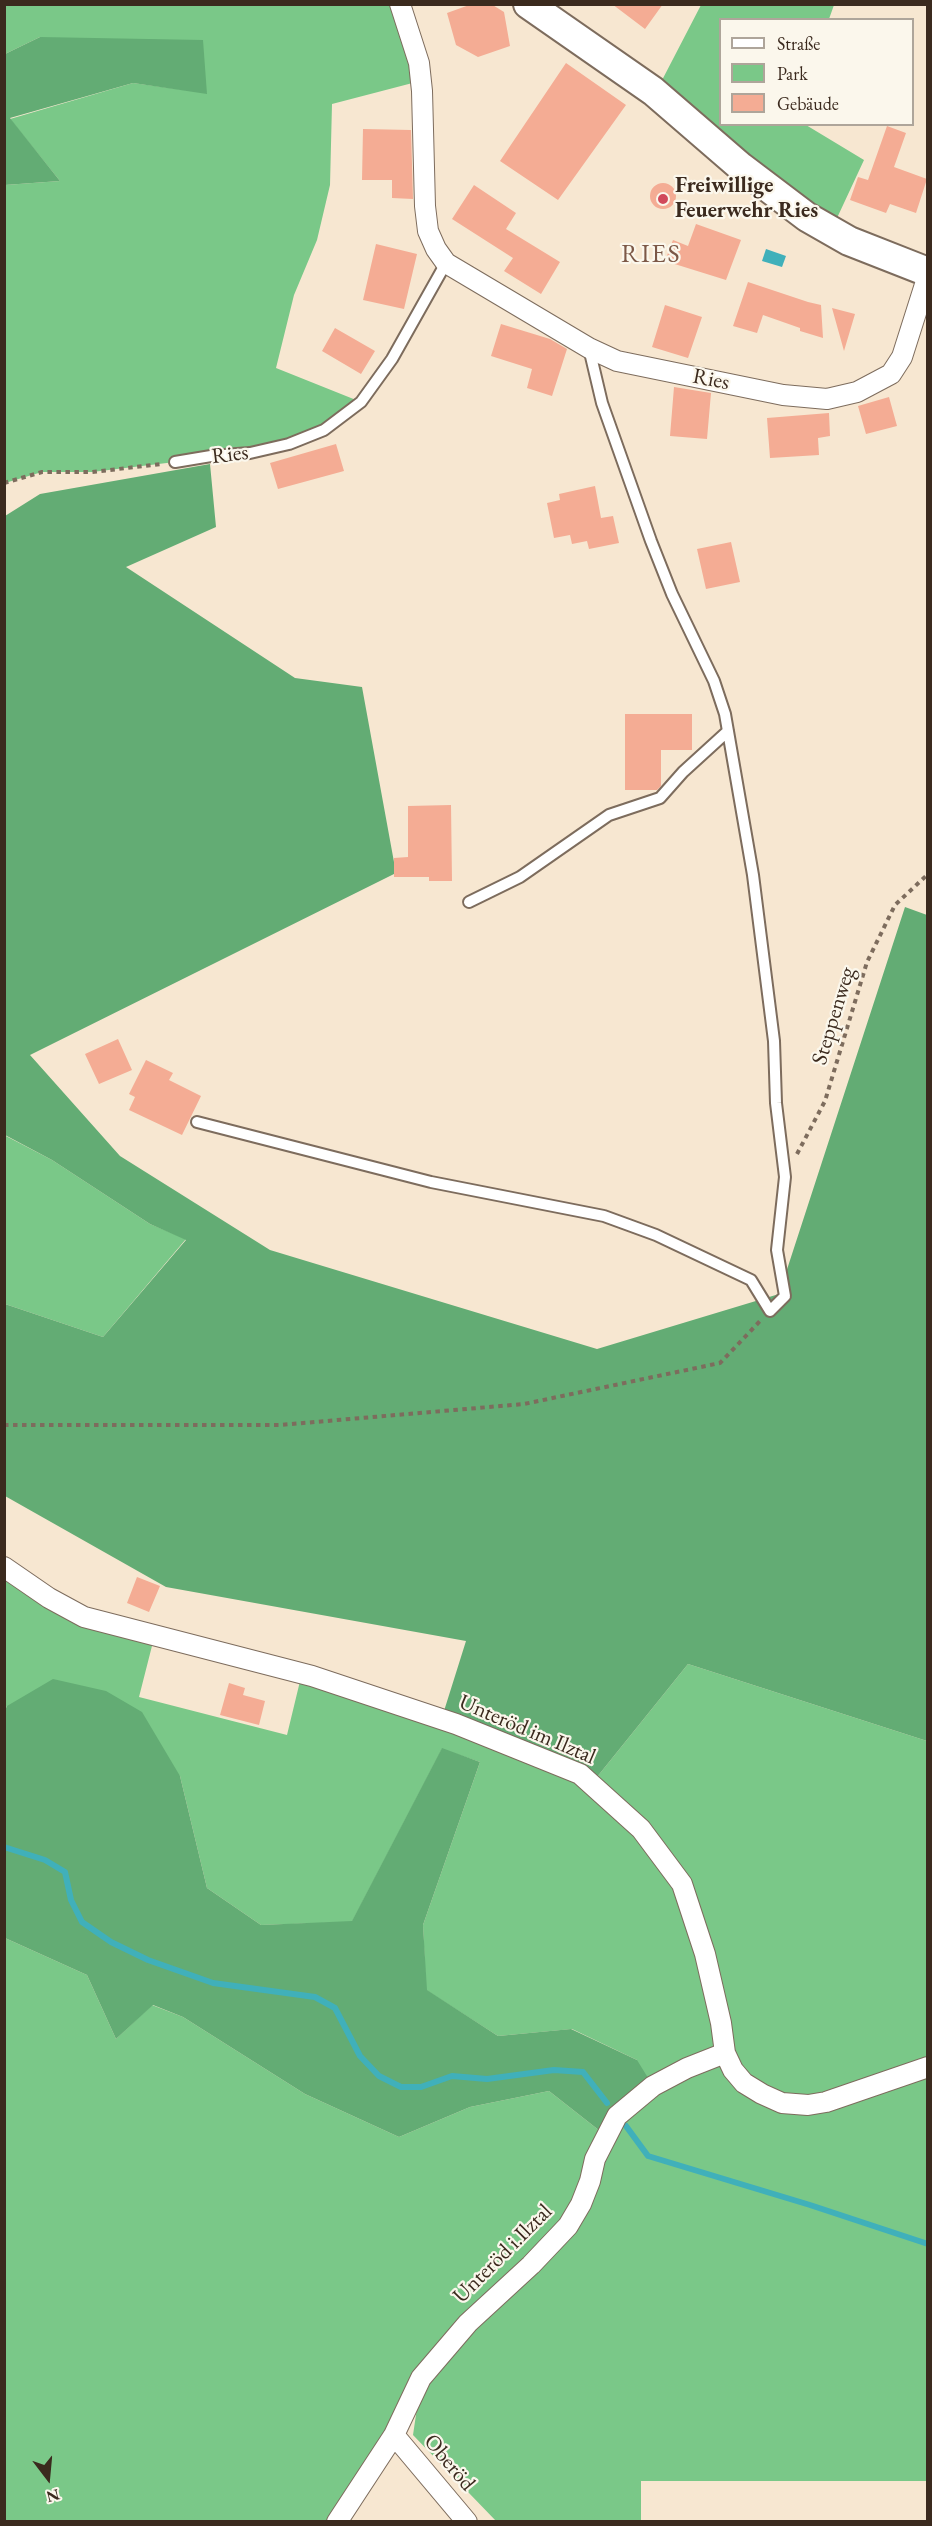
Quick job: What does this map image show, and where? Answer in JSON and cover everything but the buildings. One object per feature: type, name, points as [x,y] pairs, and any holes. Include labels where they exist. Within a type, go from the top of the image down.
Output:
[{"type":"street","name":"Ries","points":[[400,4],[419,63],[422,92],[422,158],[428,231],[446,262],[589,348],[617,361],[783,395],[827,399],[857,392],[891,374],[902,357],[927,274],[849,242],[807,217],[741,167],[653,91],[528,4]]},
{"type":"street","name":"Unteröd im Ilztal","points":[[4,1567],[49,1598],[84,1617],[312,1676],[456,1724],[580,1774],[641,1829],[682,1884],[705,1954],[721,2023],[725,2053],[733,2070],[744,2083],[782,2103],[807,2105],[826,2102],[927,2067]]},
{"type":"street","name":"Unteröd i.Ilztal","points":[[337,2522],[394,2435],[421,2378],[442,2351],[568,2226],[581,2204],[605,2135],[617,2116],[653,2086],[687,2068],[725,2053]]},
{"type":"street","name":"Oberöd","points":[[394,2435],[467,2522]]},
{"type":"lane","name":"Ries","points":[[175,462],[250,453],[289,444],[324,430],[361,402],[392,359],[446,262]]},
{"type":"lane","points":[[197,1122],[431,1182],[604,1216],[656,1235],[752,1280],[770,1311],[785,1296],[777,1250],[785,1177],[776,1103],[774,1041],[753,875],[728,731],[714,681],[672,594],[651,541],[602,403],[589,348]]},
{"type":"lane","points":[[469,902],[520,877],[609,815],[660,798],[683,772],[728,731]]},
{"type":"path","points":[[4,483],[42,472],[92,472],[175,462]]},
{"type":"path","name":"Steppenweg","points":[[785,1177],[825,1101],[867,962],[895,904],[927,874]]},
{"type":"path","points":[[4,1425],[280,1425],[524,1404],[720,1363],[770,1311]]},
{"type":"green space","points":[[5,5],[400,5],[424,80],[332,104],[330,185],[317,240],[294,295],[276,368],[361,402],[324,430],[289,444],[92,472],[42,472],[5,483],[5,185],[60,181],[10,119],[133,83],[207,93],[40,37],[5,54]]},
{"type":"green space","points":[[701,5],[834,5],[829,18],[719,18],[719,126],[808,126],[864,160],[837,218],[826,217],[659,86]]},
{"type":"green space","points":[[40,37],[203,40],[207,94],[133,83],[10,118],[60,181],[5,185],[5,54]]},
{"type":"green space","points":[[210,464],[216,527],[126,567],[295,678],[362,687],[396,873],[30,1055],[120,1156],[270,1250],[597,1349],[779,1294],[905,907],[927,915],[927,1741],[688,1664],[597,1777],[444,1711],[466,1641],[166,1587],[5,1496],[5,1304],[103,1337],[186,1240],[150,1224],[52,1160],[5,1135],[5,516],[40,494]]},
{"type":"green space","points":[[4,1135],[52,1160],[150,1224],[186,1239],[103,1337],[5,1304]]},
{"type":"green space","points":[[4,1567],[49,1598],[154,1638],[139,1697],[287,1735],[301,1677],[597,1777],[688,1664],[927,1741],[927,2481],[641,2481],[641,2521],[496,2521],[413,2435],[421,2381],[337,2521],[5,2521],[5,1938],[87,1975],[116,2039],[152,2005],[183,2017],[305,2094],[399,2137],[470,2107],[549,2091],[605,2135],[637,2060],[572,2029],[498,2036],[426,1990],[423,1925],[480,1762],[442,1749],[352,1922],[261,1925],[207,1888],[180,1776],[7,1706],[5,1710]]},
{"type":"green space","points":[[53,1679],[106,1691],[142,1712],[180,1776],[207,1888],[261,1925],[352,1921],[442,1748],[480,1762],[423,1925],[427,1990],[498,2036],[571,2029],[637,2060],[653,2086],[605,2135],[549,2091],[470,2107],[399,2137],[305,2094],[183,2017],[153,2005],[116,2039],[87,1975],[5,1938],[5,1710],[7,1706]]},
{"type":"water","points":[[766,249],[786,256],[782,267],[762,261]]},
{"type":"waterway","points":[[4,1847],[45,1860],[65,1872],[71,1900],[82,1922],[111,1942],[148,1960],[213,1983],[315,1997],[335,2008],[360,2056],[379,2076],[401,2087],[421,2087],[452,2076],[487,2079],[554,2070],[583,2072],[607,2103]]},
{"type":"waterway","points":[[626,2126],[648,2156],[810,2205],[928,2244]]},
{"type":"place","name":"Freiwillige Feuerwehr Ries","points":[[663,199]]},
{"type":"district","name":"RIES","points":[[651,255]]}]
